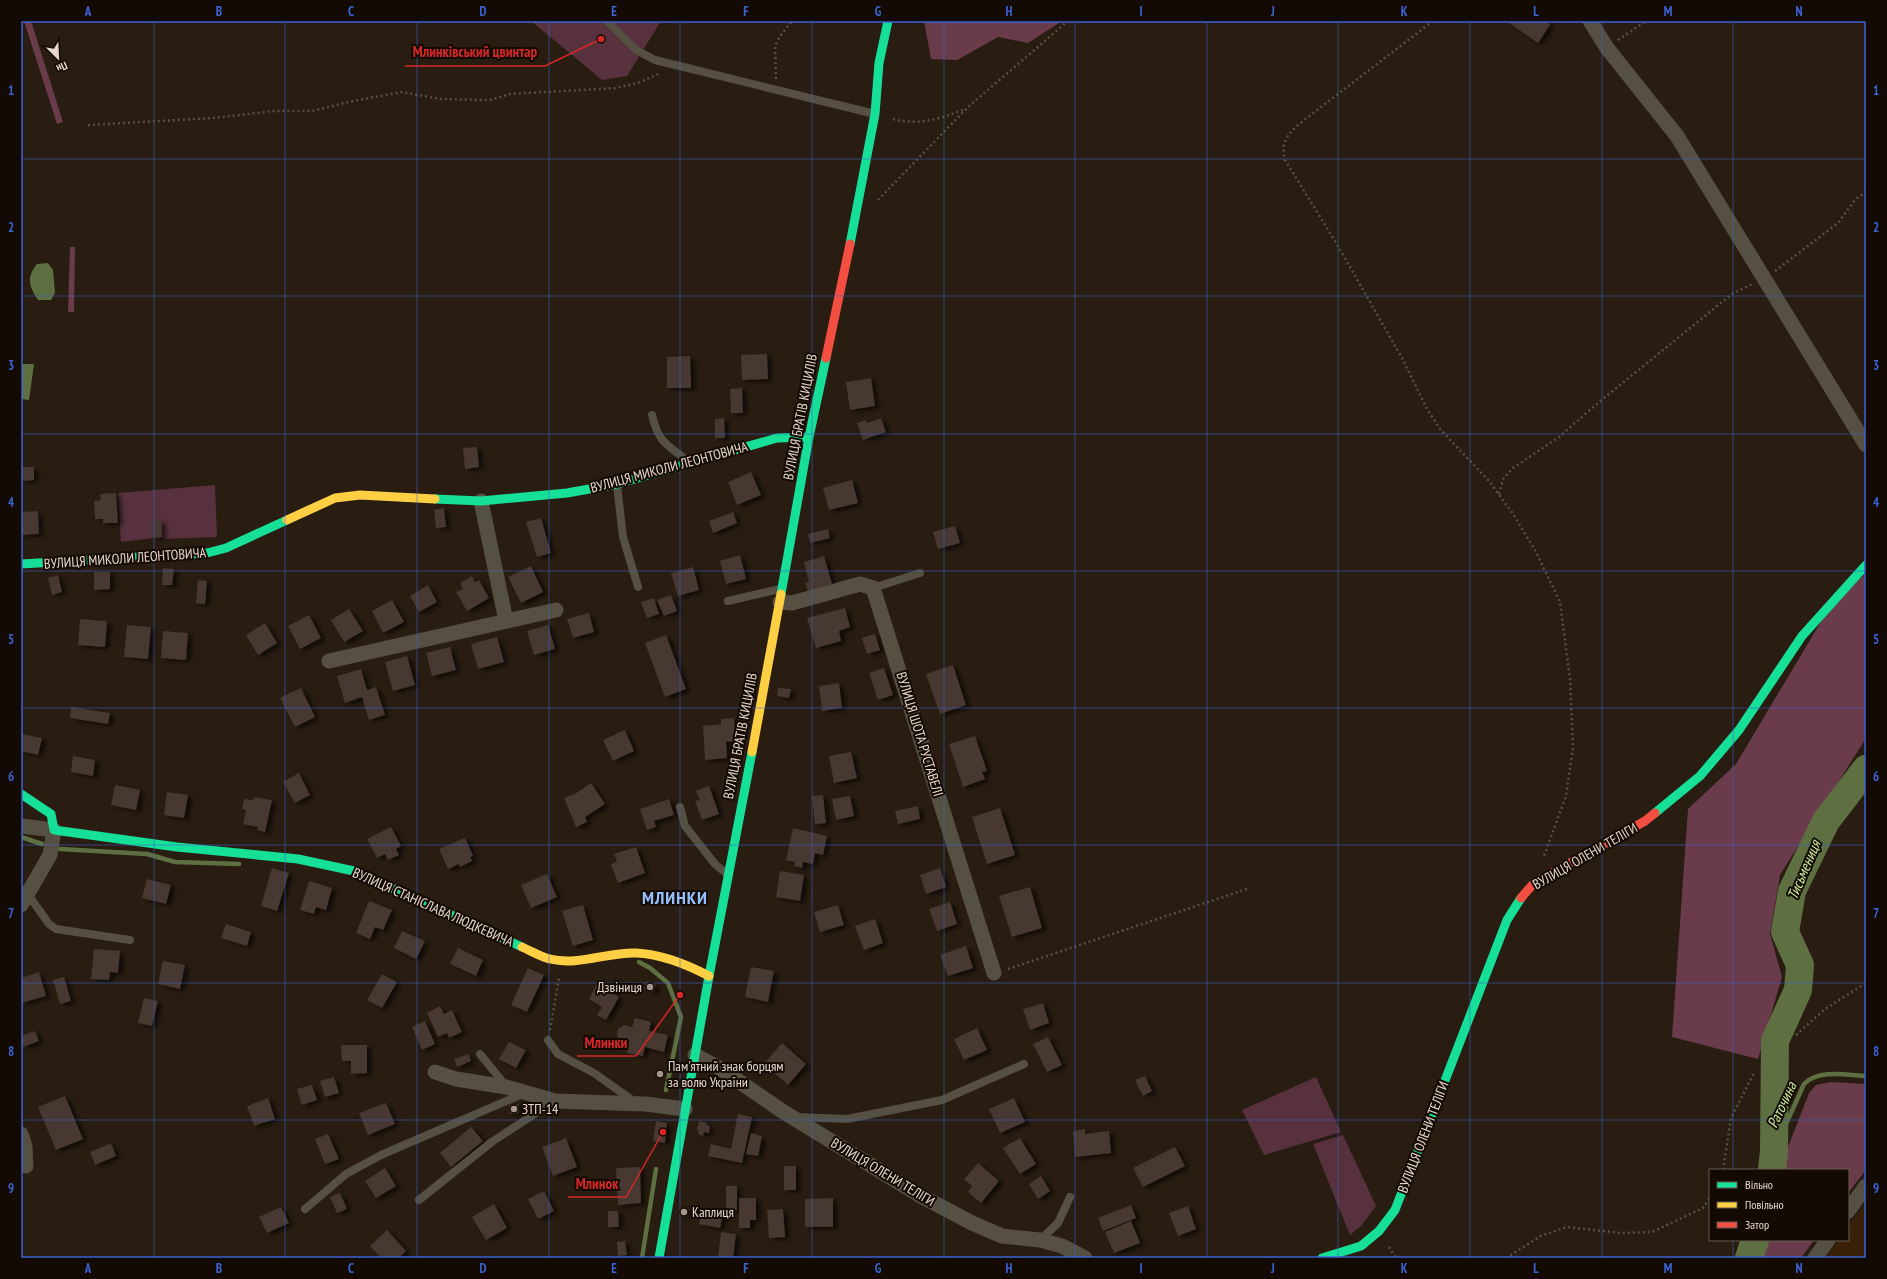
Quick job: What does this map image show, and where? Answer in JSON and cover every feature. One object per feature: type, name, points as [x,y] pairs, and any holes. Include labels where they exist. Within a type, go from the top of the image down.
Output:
[{"type":"street","name":"ВУЛИЦЯ БРАТІВ КИЦИЛІВ","points":[[659,1258],[709,976],[781,595],[809,437],[855,220],[875,114],[880,63],[888,21]]},
{"type":"street","points":[[1590,21],[1607,48],[1677,136],[1866,445]]},
{"type":"street","name":"ВУЛИЦЯ МИКОЛИ ЛЕОНТОВИЧА","points":[[21,564],[207,553],[226,548],[336,498],[360,495],[481,501],[568,493],[617,484],[777,438],[809,437]]},
{"type":"street","points":[[481,501],[506,621]]},
{"type":"street","name":"ВУЛИЦЯ ОЛЕНИ ТЕЛІГИ","points":[[1322,1258],[1361,1246],[1379,1231],[1395,1210],[1507,920],[1519,901],[1534,883],[1645,821],[1700,776],[1739,730],[1802,636],[1866,565]]},
{"type":"street","points":[[781,595],[792,603],[860,584],[873,588]]},
{"type":"street","name":"ВУЛИЦЯ ШОТА РУСТАВЕЛІ","points":[[873,588],[994,973]]},
{"type":"street","points":[[328,661],[556,610]]},
{"type":"street","points":[[21,794],[51,814],[54,830],[50,855],[24,899]]},
{"type":"street","name":"ВУЛИЦЯ СТАНІСЛАВА ЛЮДКЕВИЧА","points":[[21,826],[177,847],[298,859],[354,871],[388,885],[549,959],[562,962],[579,961],[611,954],[640,953],[669,957],[691,966],[709,976]]},
{"type":"street","name":"ВУЛИЦЯ ОЛЕНИ ТЕЛІГИ","points":[[695,1055],[721,1069],[792,1117],[921,1196],[972,1223],[1002,1236],[1040,1240],[1062,1246],[1085,1258]]},
{"type":"street","points":[[435,1072],[456,1079],[506,1087],[555,1101],[638,1104],[686,1109]]},
{"type":"street","points":[[21,1134],[25,1146],[26,1166]]},
{"type":"street","points":[[1849,1210],[1866,1186]]},
{"type":"street","points":[[1815,1258],[1827,1241]]},
{"type":"lane","points":[[607,21],[636,50],[655,60],[875,114]]},
{"type":"lane","points":[[652,414],[657,435],[662,441],[690,463]]},
{"type":"lane","points":[[617,484],[623,537],[638,587]]},
{"type":"lane","points":[[873,588],[920,573]]},
{"type":"lane","points":[[728,601],[781,595]]},
{"type":"lane","points":[[680,808],[685,826],[715,864],[728,875]]},
{"type":"lane","points":[[24,899],[56,929],[130,940]]},
{"type":"lane","points":[[548,1040],[558,1054],[594,1073],[638,1104]]},
{"type":"lane","points":[[480,1054],[506,1087]]},
{"type":"lane","points":[[792,1117],[847,1119],[942,1100],[1024,1064]]},
{"type":"lane","points":[[305,1209],[346,1174],[381,1155],[526,1093]]},
{"type":"lane","points":[[419,1200],[493,1141],[555,1101]]},
{"type":"lane","points":[[1040,1240],[1058,1224],[1070,1197]]},
{"type":"path","points":[[777,90],[775,46],[780,36],[792,21]]},
{"type":"path","points":[[876,202],[967,108],[1068,21]]},
{"type":"path","points":[[1433,21],[1299,124],[1285,140],[1282,149],[1284,160],[1338,246],[1402,358],[1427,409],[1440,429],[1489,481],[1499,494],[1535,550],[1560,602],[1570,679],[1573,748],[1566,796],[1534,883]]},
{"type":"path","points":[[1607,48],[1646,21]]},
{"type":"path","points":[[88,125],[212,118],[275,111],[312,111],[353,101],[402,92],[440,98],[478,101],[510,94],[616,88],[638,83],[658,75],[672,65]]},
{"type":"path","points":[[875,114],[899,120],[928,122],[967,108]]},
{"type":"path","points":[[1499,494],[1503,479],[1513,468],[1559,437],[1598,402],[1732,294],[1765,278],[1838,223],[1855,200],[1866,191]]},
{"type":"path","points":[[994,973],[1250,888]]},
{"type":"path","points":[[548,1040],[562,962]]},
{"type":"path","points":[[1796,1035],[1825,1009],[1866,983]]},
{"type":"path","points":[[1723,1169],[1731,1118],[1754,1073]]},
{"type":"path","points":[[1506,1258],[1542,1236],[1567,1227],[1621,1233],[1652,1232],[1703,1208],[1709,1199]]},
{"type":"shaded area","points":[[24,21],[31,21],[63,122],[57,124]]},
{"type":"shaded area","points":[[531,21],[661,21],[627,76],[602,80]]},
{"type":"shaded area","points":[[924,21],[1062,21],[1028,43],[998,37],[957,60],[931,59]]},
{"type":"shaded area","points":[[70,247],[75,247],[74,312],[68,312]]},
{"type":"shaded area","points":[[48,263],[53,270],[55,293],[51,300],[38,300],[32,290],[30,282],[31,274],[37,264]]},
{"type":"shaded area","points":[[21,364],[34,364],[29,400],[21,399]]},
{"type":"shaded area","points":[[215,485],[217,537],[164,539],[162,537],[121,542],[118,493]]},
{"type":"shaded area","points":[[1866,573],[1866,738],[1780,875],[1770,934],[1782,977],[1758,1059],[1672,1037],[1688,809],[1736,764],[1828,610]]},
{"type":"shaded area","points":[[1316,1077],[1341,1132],[1264,1155],[1242,1110]]},
{"type":"shaded area","points":[[1831,1082],[1866,1084],[1866,1170],[1849,1192],[1849,1169],[1782,1169],[1785,1155],[1809,1093],[1816,1085]]},
{"type":"shaded area","points":[[1343,1135],[1376,1206],[1361,1226],[1350,1235],[1313,1144]]},
{"type":"shaded area","points":[[1866,1202],[1866,1258],[1826,1258],[1838,1241],[1849,1241],[1849,1227]]},
{"type":"shaded area","points":[[1764,1241],[1813,1241],[1801,1258],[1760,1258]]},
{"type":"building","points":[[1506,21],[1544,21],[1550,25],[1538,43]]},
{"type":"building","points":[[767,354],[768,379],[742,380],[741,355]]},
{"type":"building","points":[[690,356],[691,388],[667,388],[667,357]]},
{"type":"building","points":[[871,378],[875,406],[850,410],[846,382]]},
{"type":"building","points":[[742,388],[743,413],[731,413],[730,389]]},
{"type":"building","points":[[724,418],[725,438],[715,438],[715,419]]},
{"type":"building","points":[[881,418],[886,432],[863,440],[857,423],[866,420],[867,423]]},
{"type":"building","points":[[477,447],[479,467],[465,469],[463,448]]},
{"type":"building","points":[[21,467],[34,467],[34,480],[21,481]]},
{"type":"building","points":[[751,472],[761,495],[737,505],[728,482]]},
{"type":"building","points":[[852,480],[858,503],[829,510],[823,488]]},
{"type":"building","points":[[116,493],[118,523],[103,523],[103,519],[95,519],[94,501],[101,500],[100,494]]},
{"type":"building","points":[[444,508],[446,527],[436,528],[434,510]]},
{"type":"building","points":[[38,511],[39,534],[21,535],[21,512]]},
{"type":"building","points":[[733,512],[737,523],[713,533],[709,521]]},
{"type":"building","points":[[541,518],[551,553],[537,557],[526,522]]},
{"type":"building","points":[[161,520],[162,537],[153,538],[152,521]]},
{"type":"building","points":[[955,526],[960,543],[938,549],[933,532]]},
{"type":"building","points":[[828,529],[830,538],[810,543],[808,534]]},
{"type":"building","points":[[740,555],[746,579],[726,584],[720,561]]},
{"type":"building","points":[[824,556],[832,584],[808,591],[805,583],[809,582],[804,562]]},
{"type":"building","points":[[531,566],[543,592],[521,603],[508,577]]},
{"type":"building","points":[[693,567],[699,590],[678,596],[671,573]]},
{"type":"building","points":[[163,568],[174,569],[172,585],[162,585]]},
{"type":"building","points":[[94,572],[110,572],[110,589],[94,590]]},
{"type":"building","points":[[58,575],[62,592],[52,595],[48,578]]},
{"type":"building","points":[[472,576],[475,582],[479,580],[489,598],[467,611],[456,592],[463,589],[460,583]]},
{"type":"building","points":[[198,580],[207,581],[205,604],[196,603]]},
{"type":"building","points":[[428,585],[437,602],[419,612],[410,596]]},
{"type":"building","points":[[671,595],[677,611],[664,616],[657,600]]},
{"type":"building","points":[[654,598],[659,614],[647,618],[641,602]]},
{"type":"building","points":[[392,600],[404,622],[383,633],[372,611]]},
{"type":"building","points":[[845,608],[850,627],[839,631],[841,641],[816,648],[807,618]]},
{"type":"building","points":[[349,609],[363,631],[344,642],[331,620]]},
{"type":"building","points":[[589,613],[594,632],[573,638],[567,619]]},
{"type":"building","points":[[309,615],[321,638],[300,649],[288,626]]},
{"type":"building","points":[[80,619],[107,621],[105,647],[78,645]]},
{"type":"building","points":[[265,623],[277,643],[258,655],[246,635]]},
{"type":"building","points":[[127,625],[151,627],[148,659],[124,657]]},
{"type":"building","points":[[548,625],[555,649],[534,655],[527,631]]},
{"type":"building","points":[[163,631],[188,633],[186,660],[161,658]]},
{"type":"building","points":[[875,634],[880,650],[867,654],[862,638]]},
{"type":"building","points":[[666,635],[686,689],[665,697],[645,643]]},
{"type":"building","points":[[497,637],[504,662],[478,669],[471,644]]},
{"type":"building","points":[[450,647],[456,670],[432,676],[426,653]]},
{"type":"building","points":[[407,656],[415,685],[393,691],[385,662]]},
{"type":"building","points":[[953,665],[966,705],[940,714],[926,674]]},
{"type":"building","points":[[884,668],[893,695],[878,700],[869,673]]},
{"type":"building","points":[[361,669],[367,690],[376,687],[385,715],[369,720],[362,697],[345,703],[337,676]]},
{"type":"building","points":[[839,683],[842,708],[822,711],[819,686]]},
{"type":"building","points":[[301,688],[315,717],[295,727],[280,698]]},
{"type":"building","points":[[778,688],[791,689],[789,698],[777,696]]},
{"type":"building","points":[[71,707],[110,713],[108,724],[70,718]]},
{"type":"building","points":[[734,718],[735,741],[726,742],[727,758],[705,760],[703,726],[721,724],[721,719]]},
{"type":"building","points":[[625,730],[634,751],[613,761],[603,740]]},
{"type":"building","points":[[22,734],[42,738],[38,755],[21,751]]},
{"type":"building","points":[[975,736],[987,771],[982,772],[985,779],[963,787],[949,744]]},
{"type":"building","points":[[851,752],[857,778],[834,783],[829,756]]},
{"type":"building","points":[[73,756],[95,760],[93,776],[71,772]]},
{"type":"building","points":[[299,773],[310,795],[295,803],[283,782]]},
{"type":"building","points":[[591,783],[605,804],[585,817],[587,822],[576,827],[564,798],[575,794]]},
{"type":"building","points":[[115,785],[140,790],[136,810],[111,805]]},
{"type":"building","points":[[709,786],[719,814],[702,820],[695,801],[700,800],[696,791]]},
{"type":"building","points":[[167,792],[188,795],[184,818],[164,815]]},
{"type":"building","points":[[823,795],[826,823],[815,824],[812,796]]},
{"type":"building","points":[[850,796],[854,816],[836,820],[832,799]]},
{"type":"building","points":[[254,797],[272,800],[265,832],[257,830],[258,827],[243,824],[246,810],[242,809],[244,799],[253,800]]},
{"type":"building","points":[[669,799],[674,815],[654,821],[656,827],[647,830],[640,809]]},
{"type":"building","points":[[918,806],[920,819],[898,824],[895,811]]},
{"type":"building","points":[[1000,808],[1015,855],[987,864],[972,817]]},
{"type":"building","points":[[391,827],[401,846],[396,849],[399,855],[388,860],[385,854],[377,858],[367,839]]},
{"type":"building","points":[[793,828],[827,836],[823,855],[815,853],[813,864],[803,862],[802,868],[794,866],[795,862],[786,860]]},
{"type":"building","points":[[465,838],[473,856],[470,857],[472,861],[460,867],[459,864],[448,869],[439,849]]},
{"type":"building","points":[[636,847],[645,873],[618,883],[611,864],[617,862],[614,854]]},
{"type":"building","points":[[272,868],[289,873],[277,911],[261,906]]},
{"type":"building","points":[[940,868],[946,887],[926,894],[920,875]]},
{"type":"building","points":[[780,871],[804,875],[800,901],[776,897]]},
{"type":"building","points":[[547,874],[557,897],[531,908],[521,885]]},
{"type":"building","points":[[147,879],[171,885],[166,904],[142,898]]},
{"type":"building","points":[[309,881],[332,888],[326,910],[316,907],[314,914],[300,910]]},
{"type":"building","points":[[1030,887],[1042,928],[1012,937],[999,896]]},
{"type":"building","points":[[369,901],[392,910],[383,930],[375,927],[370,939],[356,933]]},
{"type":"building","points":[[950,902],[957,924],[937,931],[929,909]]},
{"type":"building","points":[[583,905],[593,940],[573,946],[562,911]]},
{"type":"building","points":[[838,905],[844,925],[820,932],[814,912]]},
{"type":"building","points":[[875,919],[883,943],[864,950],[855,926]]},
{"type":"building","points":[[226,924],[251,932],[247,946],[221,938]]},
{"type":"building","points":[[402,931],[425,941],[416,959],[394,948]]},
{"type":"building","points":[[966,946],[973,968],[948,976],[940,955]]},
{"type":"building","points":[[458,948],[483,960],[476,976],[450,964]]},
{"type":"building","points":[[94,949],[120,951],[118,973],[110,972],[109,980],[91,979]]},
{"type":"building","points":[[163,961],[185,965],[180,989],[158,984]]},
{"type":"building","points":[[751,967],[774,971],[768,1002],[745,997]]},
{"type":"building","points":[[528,968],[544,975],[527,1012],[511,1005]]},
{"type":"building","points":[[39,972],[46,996],[21,1003],[21,978]]},
{"type":"building","points":[[382,974],[397,982],[382,1008],[367,1000]]},
{"type":"building","points":[[64,977],[71,1001],[60,1004],[53,980]]},
{"type":"building","name":"Дзвіниця","points":[[647,981],[656,985],[653,992],[644,989]]},
{"type":"building","points":[[597,984],[619,997],[606,1020],[597,1015],[602,1007],[589,999]]},
{"type":"building","points":[[144,998],[158,1001],[152,1026],[138,1023]]},
{"type":"building","points":[[1043,1003],[1049,1023],[1030,1030],[1023,1009]]},
{"type":"building","points":[[440,1006],[444,1014],[452,1010],[462,1032],[449,1038],[447,1033],[438,1037],[427,1013]]},
{"type":"building","points":[[635,1018],[651,1022],[649,1031],[668,1035],[664,1052],[645,1047],[643,1056],[627,1053],[629,1043],[620,1041],[617,1036],[618,1029],[624,1025],[632,1027]]},
{"type":"building","points":[[425,1021],[435,1044],[422,1050],[412,1027]]},
{"type":"building","points":[[977,1028],[987,1050],[964,1060],[954,1039]]},
{"type":"building","points":[[35,1031],[39,1041],[23,1047],[21,1036]]},
{"type":"building","points":[[1048,1037],[1062,1065],[1047,1072],[1033,1044]]},
{"type":"building","points":[[509,1042],[526,1050],[516,1068],[499,1059]]},
{"type":"building","points":[[782,1043],[806,1064],[788,1085],[764,1064]]},
{"type":"building","points":[[341,1045],[367,1045],[367,1073],[351,1074],[351,1061],[342,1061]]},
{"type":"building","points":[[469,1054],[471,1061],[457,1067],[454,1059]]},
{"type":"building","points":[[1145,1076],[1152,1091],[1143,1096],[1135,1080]]},
{"type":"building","points":[[334,1077],[339,1093],[325,1097],[320,1081]]},
{"type":"building","points":[[312,1085],[317,1100],[302,1105],[297,1089]]},
{"type":"building","points":[[65,1096],[83,1139],[56,1150],[38,1107]]},
{"type":"building","points":[[268,1098],[275,1119],[254,1126],[247,1106]]},
{"type":"building","points":[[1014,1098],[1025,1122],[1000,1133],[989,1109]]},
{"type":"building","points":[[386,1103],[395,1124],[368,1135],[359,1113]]},
{"type":"building","name":"ЗТП-14","points":[[518,1104],[519,1113],[510,1114],[509,1105]]},
{"type":"building","points":[[738,1114],[752,1117],[742,1163],[708,1156],[711,1144],[731,1149]]},
{"type":"building","points":[[656,1121],[667,1123],[665,1143],[653,1141]]},
{"type":"building","points":[[699,1121],[707,1123],[706,1125],[710,1126],[709,1133],[704,1132],[703,1136],[698,1134],[699,1130],[697,1130]]},
{"type":"building","points":[[471,1127],[483,1141],[451,1167],[440,1153]]},
{"type":"building","points":[[1085,1129],[1085,1134],[1109,1131],[1111,1153],[1075,1157],[1073,1131]]},
{"type":"building","points":[[751,1133],[762,1136],[758,1156],[746,1154]]},
{"type":"building","points":[[328,1134],[339,1159],[325,1164],[315,1139]]},
{"type":"building","points":[[566,1138],[577,1167],[553,1176],[542,1147]]},
{"type":"building","points":[[1020,1138],[1036,1164],[1020,1174],[1003,1148]]},
{"type":"building","points":[[111,1143],[116,1156],[95,1165],[90,1152]]},
{"type":"building","points":[[1175,1147],[1185,1166],[1143,1187],[1133,1168]]},
{"type":"building","points":[[978,1163],[999,1181],[981,1203],[968,1192],[972,1186],[964,1179]]},
{"type":"building","points":[[784,1166],[796,1166],[796,1190],[784,1190]]},
{"type":"building","points":[[640,1167],[641,1203],[618,1205],[616,1168]]},
{"type":"building","points":[[385,1168],[396,1186],[376,1198],[365,1181]]},
{"type":"building","points":[[1041,1176],[1050,1191],[1038,1199],[1029,1184]]},
{"type":"building","points":[[726,1186],[737,1186],[737,1210],[726,1210]]},
{"type":"building","points":[[544,1191],[554,1211],[538,1219],[528,1199]]},
{"type":"building","points":[[340,1193],[347,1209],[337,1213],[330,1197]]},
{"type":"building","points":[[739,1198],[756,1198],[756,1220],[750,1220],[750,1228],[739,1228]]},
{"type":"building","points":[[833,1198],[833,1227],[805,1227],[805,1199]]},
{"type":"building","points":[[494,1204],[507,1228],[486,1240],[472,1217]]},
{"type":"building","points":[[1131,1205],[1136,1218],[1103,1231],[1098,1218]]},
{"type":"building","points":[[1188,1206],[1196,1229],[1178,1236],[1169,1213]]},
{"type":"building","points":[[281,1207],[289,1223],[267,1233],[259,1217]]},
{"type":"building","name":"Каплиця","points":[[682,1209],[688,1209],[687,1215],[681,1214]]},
{"type":"building","points":[[783,1209],[785,1237],[769,1238],[767,1210]]},
{"type":"building","points":[[608,1211],[618,1211],[619,1227],[608,1227]]},
{"type":"building","points":[[702,1212],[723,1215],[720,1228],[699,1224]]},
{"type":"building","points":[[1131,1221],[1140,1243],[1114,1253],[1105,1232]]},
{"type":"building","points":[[387,1230],[406,1251],[399,1258],[381,1258],[370,1246]]},
{"type":"building","points":[[721,1232],[736,1234],[733,1258],[718,1258]]},
{"type":"building","points":[[625,1241],[627,1255],[618,1256],[617,1242]]},
{"type":"waterway","name":"Тисьмениця","points":[[1772,1169],[1774,1151],[1775,1041],[1798,990],[1800,965],[1785,932],[1792,891],[1826,821],[1866,769]]},
{"type":"waterway","points":[[21,837],[42,844]]},
{"type":"waterway","points":[[60,849],[147,854],[175,862],[239,864]]},
{"type":"waterway","points":[[639,962],[650,968],[668,983],[681,1017],[666,1090]]},
{"type":"waterway","name":"Раточина","points":[[1774,1151],[1804,1084],[1810,1079],[1817,1076],[1833,1074],[1866,1076]]},
{"type":"waterway","points":[[642,1258],[656,1169]]},
{"type":"waterway","name":"Тисьмениця","points":[[1749,1258],[1755,1241]]},
{"type":"traffic: fast","points":[[850,244],[875,114],[879,63],[888,21]]},
{"type":"traffic: fast","points":[[781,594],[809,437],[826,358]]},
{"type":"traffic: fast","points":[[435,499],[481,501],[567,493],[617,484],[777,438],[809,437]]},
{"type":"traffic: fast","points":[[21,564],[207,553],[226,548],[287,520]]},
{"type":"traffic: fast","points":[[1655,813],[1700,776],[1739,730],[1802,636],[1866,565]]},
{"type":"traffic: fast","points":[[659,1258],[709,976],[752,752]]},
{"type":"traffic: fast","points":[[21,794],[51,814],[54,830],[177,847],[298,859],[354,871],[522,947]]},
{"type":"traffic: fast","points":[[1322,1258],[1361,1246],[1379,1231],[1395,1210],[1507,920],[1521,898]]},
{"type":"traffic: slow","points":[[287,520],[335,498],[360,495],[435,499]]},
{"type":"traffic: slow","points":[[752,752],[781,594]]},
{"type":"traffic: slow","points":[[522,947],[543,957],[561,961],[582,960],[625,953],[655,955],[674,960],[709,976]]},
{"type":"traffic: jam","points":[[826,358],[850,244]]},
{"type":"traffic: jam","points":[[1521,898],[1534,883],[1645,821],[1655,813]]},
{"type":"place","name":"Млинківський цвинтар","points":[[601,39]]},
{"type":"place","name":"Дзвіниця","points":[[650,987]]},
{"type":"place","name":"Млинки","points":[[680,995]]},
{"type":"place","name":"Пам'ятний знак борцям за волю України","points":[[660,1074]]},
{"type":"place","name":"ЗТП-14","points":[[514,1109]]},
{"type":"place","name":"Млинок","points":[[663,1132]]},
{"type":"place","name":"Каплиця","points":[[684,1212]]},
{"type":"district","name":"МЛИНКИ","points":[[675,898]]}]
